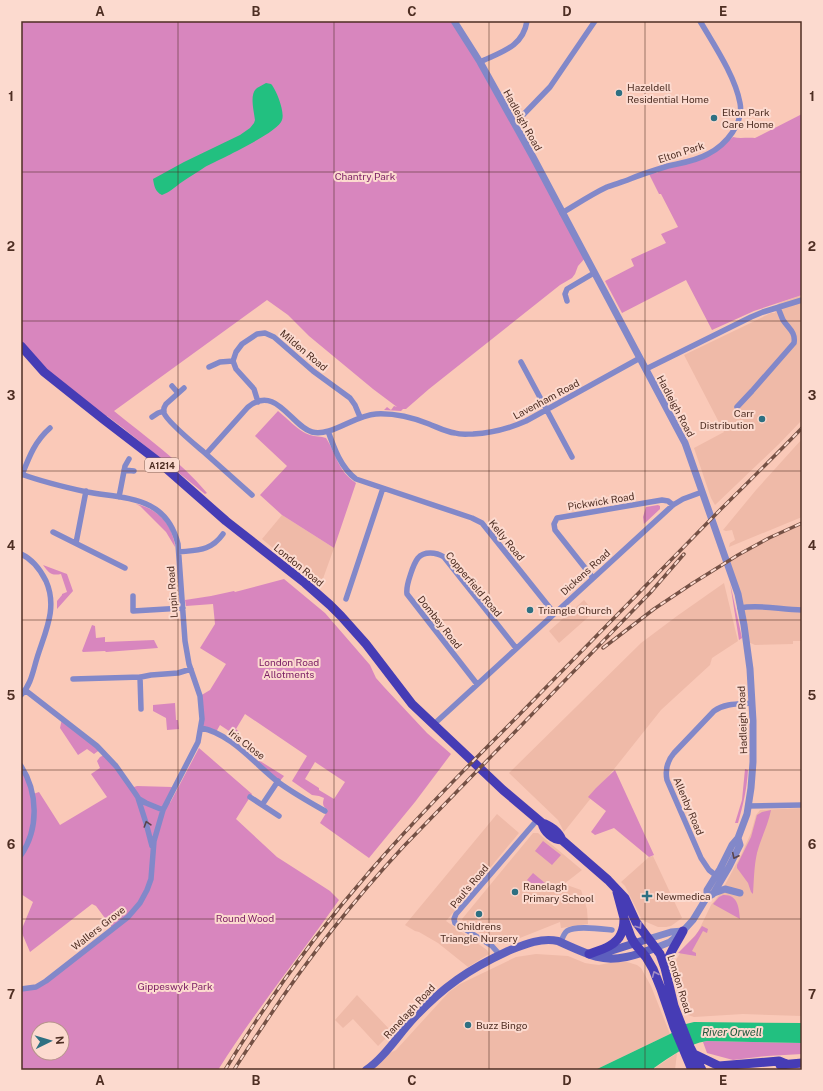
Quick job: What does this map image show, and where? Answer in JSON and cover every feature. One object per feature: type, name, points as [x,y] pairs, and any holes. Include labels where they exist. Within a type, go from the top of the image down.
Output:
[{"type":"main road","name":"London Road","points":[[21,346],[44,372],[159,462],[226,521],[305,583],[330,605],[366,644],[412,704],[433,725],[503,790],[540,821],[543,829],[556,840],[562,840],[602,875],[625,898],[636,922],[662,958],[674,1006],[677,1026]]},
{"type":"main road","name":"London Road","points":[[616,889],[624,918],[634,944],[653,969],[689,1051],[702,1070]]},
{"type":"main road","points":[[592,954],[617,940],[622,933],[624,918]]},
{"type":"main road","points":[[665,968],[666,960],[683,931]]},
{"type":"main road","points":[[592,954],[607,952],[648,939]]},
{"type":"main road","name":"Ranelagh Road","points":[[366,1070],[443,989],[468,972],[515,948],[535,942],[552,940],[561,942],[598,957],[612,958],[642,953]]},
{"type":"main road","name":"Hadleigh Road","points":[[642,953],[655,948]]},
{"type":"main road","name":"London Road","points":[[689,1051],[692,1070]]},
{"type":"main road","points":[[683,1070],[689,1051],[719,1066]]},
{"type":"main road","points":[[706,1070],[719,1066],[779,1061],[786,1064]]},
{"type":"main road","points":[[749,1070],[802,1063]]},
{"type":"street","name":"Hadleigh Road","points":[[454,21],[480,62],[513,122],[685,443],[733,579],[744,625],[749,662],[752,703],[753,762],[748,806],[744,823],[738,838],[740,845],[721,874],[707,890],[707,897]]},
{"type":"street","points":[[480,62],[515,44],[523,35],[527,21]]},
{"type":"street","points":[[513,122],[522,116],[550,87],[595,21]]},
{"type":"street","name":"Elton Park","points":[[562,213],[607,187],[667,166],[689,161],[709,154],[723,143],[732,133],[739,119],[740,104],[734,84],[723,61],[700,21]]},
{"type":"street","points":[[567,301],[565,294],[567,289],[594,273]]},
{"type":"street","points":[[646,369],[750,317],[802,300]]},
{"type":"street","points":[[737,407],[794,342],[795,339],[793,333],[784,321],[778,308]]},
{"type":"street","name":"Milden Road","points":[[233,361],[238,349],[251,337],[260,333],[272,335],[313,371],[350,398],[360,417]]},
{"type":"street","name":"Lavenham Road","points":[[258,402],[270,402],[278,405],[308,431],[318,433],[328,431],[360,417],[376,414],[399,415],[412,418],[449,432],[462,434],[492,432],[505,430],[526,421],[640,358]]},
{"type":"street","points":[[206,454],[246,409],[252,404],[258,402],[254,389],[236,369],[233,361],[220,362],[209,367]]},
{"type":"street","points":[[521,362],[572,457]]},
{"type":"street","points":[[172,386],[178,393]]},
{"type":"street","points":[[184,388],[166,404],[164,411],[165,415],[252,495]]},
{"type":"street","points":[[152,417],[164,411]]},
{"type":"street","points":[[21,475],[36,444],[50,428]]},
{"type":"street","name":"Kelly Road","points":[[328,431],[338,455],[348,472],[360,481],[472,518],[482,523],[554,613]]},
{"type":"street","points":[[119,497],[124,470],[129,459]]},
{"type":"street","points":[[124,470],[134,471]]},
{"type":"street","name":"Lupin Road","points":[[21,475],[86,492],[144,502],[154,507],[161,513],[168,520],[174,531],[179,552],[185,641],[188,659],[200,696],[202,712],[201,728],[196,746],[163,810]]},
{"type":"street","points":[[346,599],[383,488]]},
{"type":"street","points":[[76,543],[86,492]]},
{"type":"street","name":"Dickens Road","points":[[433,725],[673,505],[683,499],[702,492]]},
{"type":"street","name":"Pickwick Road","points":[[593,578],[555,530],[554,524],[557,518],[662,500],[668,501],[673,505]]},
{"type":"street","points":[[53,532],[126,568]]},
{"type":"street","points":[[179,552],[205,548],[216,543],[223,534]]},
{"type":"street","points":[[21,554],[32,562],[42,573],[49,590],[51,602],[49,619],[30,680],[23,693]]},
{"type":"street","name":"Copperfield Road","points":[[414,566],[418,558],[426,554],[436,554],[444,558],[516,648]]},
{"type":"street","name":"Dombey Road","points":[[414,566],[407,588],[408,596],[477,684]]},
{"type":"street","points":[[133,596],[134,610],[183,608]]},
{"type":"street","points":[[740,608],[754,606],[786,610],[802,610]]},
{"type":"street","points":[[73,679],[140,677],[178,673],[191,669]]},
{"type":"street","points":[[140,677],[141,708]]},
{"type":"street","name":"Wallers Grove","points":[[23,693],[97,746],[116,766],[137,796],[148,830],[153,854]]},
{"type":"street","name":"Allenby Road","points":[[721,874],[709,870],[708,866],[701,858],[666,776],[668,764],[674,753],[714,711],[720,707],[729,705],[752,703]]},
{"type":"street","name":"Iris Close","points":[[201,728],[211,730],[223,737],[246,753],[278,781],[325,812]]},
{"type":"street","points":[[21,766],[30,784],[34,806],[32,832],[21,855]]},
{"type":"street","points":[[262,805],[278,781]]},
{"type":"street","name":"Wallers Grove","points":[[21,989],[33,988],[40,985],[118,926],[134,912],[149,884],[152,873],[156,834],[163,810],[146,803],[137,796]]},
{"type":"street","points":[[250,797],[278,816]]},
{"type":"street","points":[[748,806],[802,805]]},
{"type":"street","name":"Paul's Road","points":[[500,955],[492,946],[455,923],[454,919],[456,914],[540,821]]},
{"type":"street","name":"Hadleigh Road","points":[[655,948],[668,944],[683,931],[694,918],[707,897],[714,893],[721,874]]},
{"type":"street","points":[[714,893],[725,889],[740,893]]},
{"type":"street","points":[[561,942],[566,932],[569,930],[597,928],[612,930]]},
{"type":"street","points":[[648,939],[671,932],[683,931]]},
{"type":"shaded area","points":[[802,295],[802,420],[715,505],[711,498],[694,448],[724,432],[684,355],[771,313],[775,313],[776,306],[779,303]]},
{"type":"shaded area","points":[[802,439],[802,517],[729,547],[730,543],[735,540],[732,530],[723,530],[756,490]]},
{"type":"shaded area","points":[[282,515],[334,548],[320,587],[262,539]]},
{"type":"shaded area","points":[[802,523],[802,641],[793,641],[793,644],[755,645],[746,641],[727,562],[769,538]]},
{"type":"shaded area","points":[[724,583],[738,641],[712,658],[710,665],[661,710],[564,832],[558,820],[509,773],[641,643]]},
{"type":"shaded area","points":[[584,600],[594,612],[559,643],[549,631]]},
{"type":"shaded area","points":[[802,808],[802,1016],[743,1014],[694,1017],[688,1015],[681,1006],[677,994],[674,975],[676,960],[682,950],[698,932],[711,905],[720,894],[741,855],[751,833],[756,815],[760,810]]},
{"type":"shaded area","points":[[497,814],[519,833],[446,921],[487,950],[489,954],[468,967],[438,943],[405,925]]},
{"type":"shaded area","points":[[533,833],[538,833],[582,870],[564,884],[581,890],[587,909],[588,924],[561,928],[560,922],[505,944],[494,943],[462,919]]},
{"type":"shaded area","points":[[653,856],[682,918],[671,926],[658,927],[644,921],[641,918],[625,886],[621,882],[649,857]]},
{"type":"shaded area","points":[[536,954],[568,956],[585,963],[599,965],[614,962],[627,962],[637,965],[641,968],[651,986],[670,1034],[595,1070],[366,1070],[378,1059],[396,1050],[449,992],[460,984],[516,957]]},
{"type":"shaded area","points":[[357,995],[392,1032],[378,1046],[353,1019],[343,1028],[335,1020]]},
{"type":"shaded area","points":[[677,1053],[675,1070],[655,1070],[655,1068]]},
{"type":"green space","name":"Chantry Park","points":[[21,21],[454,21],[586,257],[578,266],[572,278],[560,285],[406,409],[401,411],[384,410],[387,407],[391,410],[394,406],[397,407],[309,336],[288,315],[267,300],[114,411],[186,470],[207,493],[205,494],[107,416],[103,419],[21,346]]},
{"type":"green space","points":[[802,114],[802,295],[754,311],[712,330],[686,280],[622,313],[605,281],[634,266],[631,259],[666,243],[661,234],[678,227],[648,172],[652,170],[657,173],[721,147],[733,137],[755,138]]},
{"type":"green space","points":[[278,411],[297,428],[312,436],[326,438],[341,468],[356,483],[334,548],[282,515],[260,495],[287,466],[255,436]]},
{"type":"green space","points":[[136,504],[148,508],[158,514],[169,528],[175,547],[166,532],[140,506]]},
{"type":"green space","points":[[660,506],[660,509],[644,524],[643,517],[646,507]]},
{"type":"green space","points":[[43,565],[67,574],[73,591],[57,609],[57,601],[62,594],[67,592],[61,574],[55,575],[50,573]]},
{"type":"green space","name":"London Road Allotments","points":[[284,579],[325,613],[370,665],[376,678],[384,687],[427,733],[451,754],[415,802],[369,858],[320,823],[328,810],[323,805],[324,798],[312,795],[292,781],[307,756],[245,714],[236,729],[240,733],[233,744],[231,742],[235,735],[220,725],[216,732],[201,728],[200,696],[210,690],[226,664],[200,648],[215,624],[213,604],[186,606],[185,600],[235,592]],"holes":[[[315,762],[345,782],[334,799],[305,779]]]},
{"type":"green space","points":[[730,583],[742,638],[739,640]]},
{"type":"green space","points":[[92,625],[95,626],[96,638],[105,637],[105,642],[154,640],[158,648],[106,652],[83,652],[82,651]]},
{"type":"green space","points":[[175,703],[176,720],[178,720],[179,729],[167,730],[166,718],[153,711],[153,705]]},
{"type":"green space","points":[[62,719],[101,749],[94,754],[87,749],[78,755],[60,728]]},
{"type":"green space","name":"Gippeswyk Park","points":[[199,748],[252,794],[236,819],[277,857],[330,891],[339,900],[262,1005],[218,1070],[21,1070],[21,989],[33,988],[113,929],[96,906],[92,904],[30,952],[21,931],[33,902],[21,894],[21,766],[33,794],[39,792],[60,825],[107,797],[91,774],[100,768],[97,761],[100,757],[106,754],[131,788],[137,786],[172,787],[170,803]]},
{"type":"green space","points":[[260,761],[284,776],[279,782],[255,762]]},
{"type":"green space","points":[[745,769],[748,770],[742,810],[738,823],[735,823],[742,800]]},
{"type":"green space","points":[[615,770],[654,855],[649,857],[614,828],[595,835],[591,832],[606,811],[588,797]]},
{"type":"green space","points":[[771,810],[757,853],[753,894],[748,883],[737,868],[737,865],[751,837],[757,815]]},
{"type":"green space","points":[[543,841],[561,855],[552,865],[535,851]]},
{"type":"green space","points":[[533,873],[545,883],[540,890],[527,880]]},
{"type":"green space","points":[[723,895],[728,895],[735,899],[738,906],[740,919],[713,904]]},
{"type":"green space","points":[[702,926],[708,929],[707,933],[703,931],[692,951],[696,953],[696,956],[678,953],[695,936]]},
{"type":"green space","points":[[703,1042],[802,1043],[802,1054],[733,1060],[707,1053]]},
{"type":"water","points":[[266,83],[272,85],[281,107],[283,116],[278,125],[260,138],[205,167],[168,192],[162,195],[158,192],[155,188],[153,179],[240,135],[250,128],[255,120],[253,94],[257,88]]},
{"type":"water","name":"River Orwell","points":[[694,1022],[802,1023],[802,1043],[707,1041],[693,1045],[679,1052],[654,1068],[654,1070],[595,1070],[670,1034],[686,1024]]},
{"type":"railway","points":[[225,1070],[258,1018],[312,942],[331,917],[388,850],[460,774],[802,428]]},
{"type":"railway","points":[[603,648],[654,609],[693,583],[738,555],[769,538],[802,523]]},
{"type":"railway","points":[[234,1070],[244,1053],[312,956],[385,867],[650,593],[684,554]]},
{"type":"place","name":"Hazeldell Residential Home","points":[[619,93]]},
{"type":"place","name":"Elton Park Care Home","points":[[714,118]]},
{"type":"place","name":"Carr Distribution","points":[[762,419]]},
{"type":"place","name":"Triangle Church","points":[[530,610]]},
{"type":"place","name":"Ranelagh Primary School","points":[[515,892]]},
{"type":"place","name":"Newmedica","points":[[647,896]]},
{"type":"place","name":"Childrens Triangle Nursery","points":[[479,914]]},
{"type":"place","name":"Buzz Bingo","points":[[468,1025]]},
{"type":"park label","name":"Round Wood","points":[[245,918]]}]
